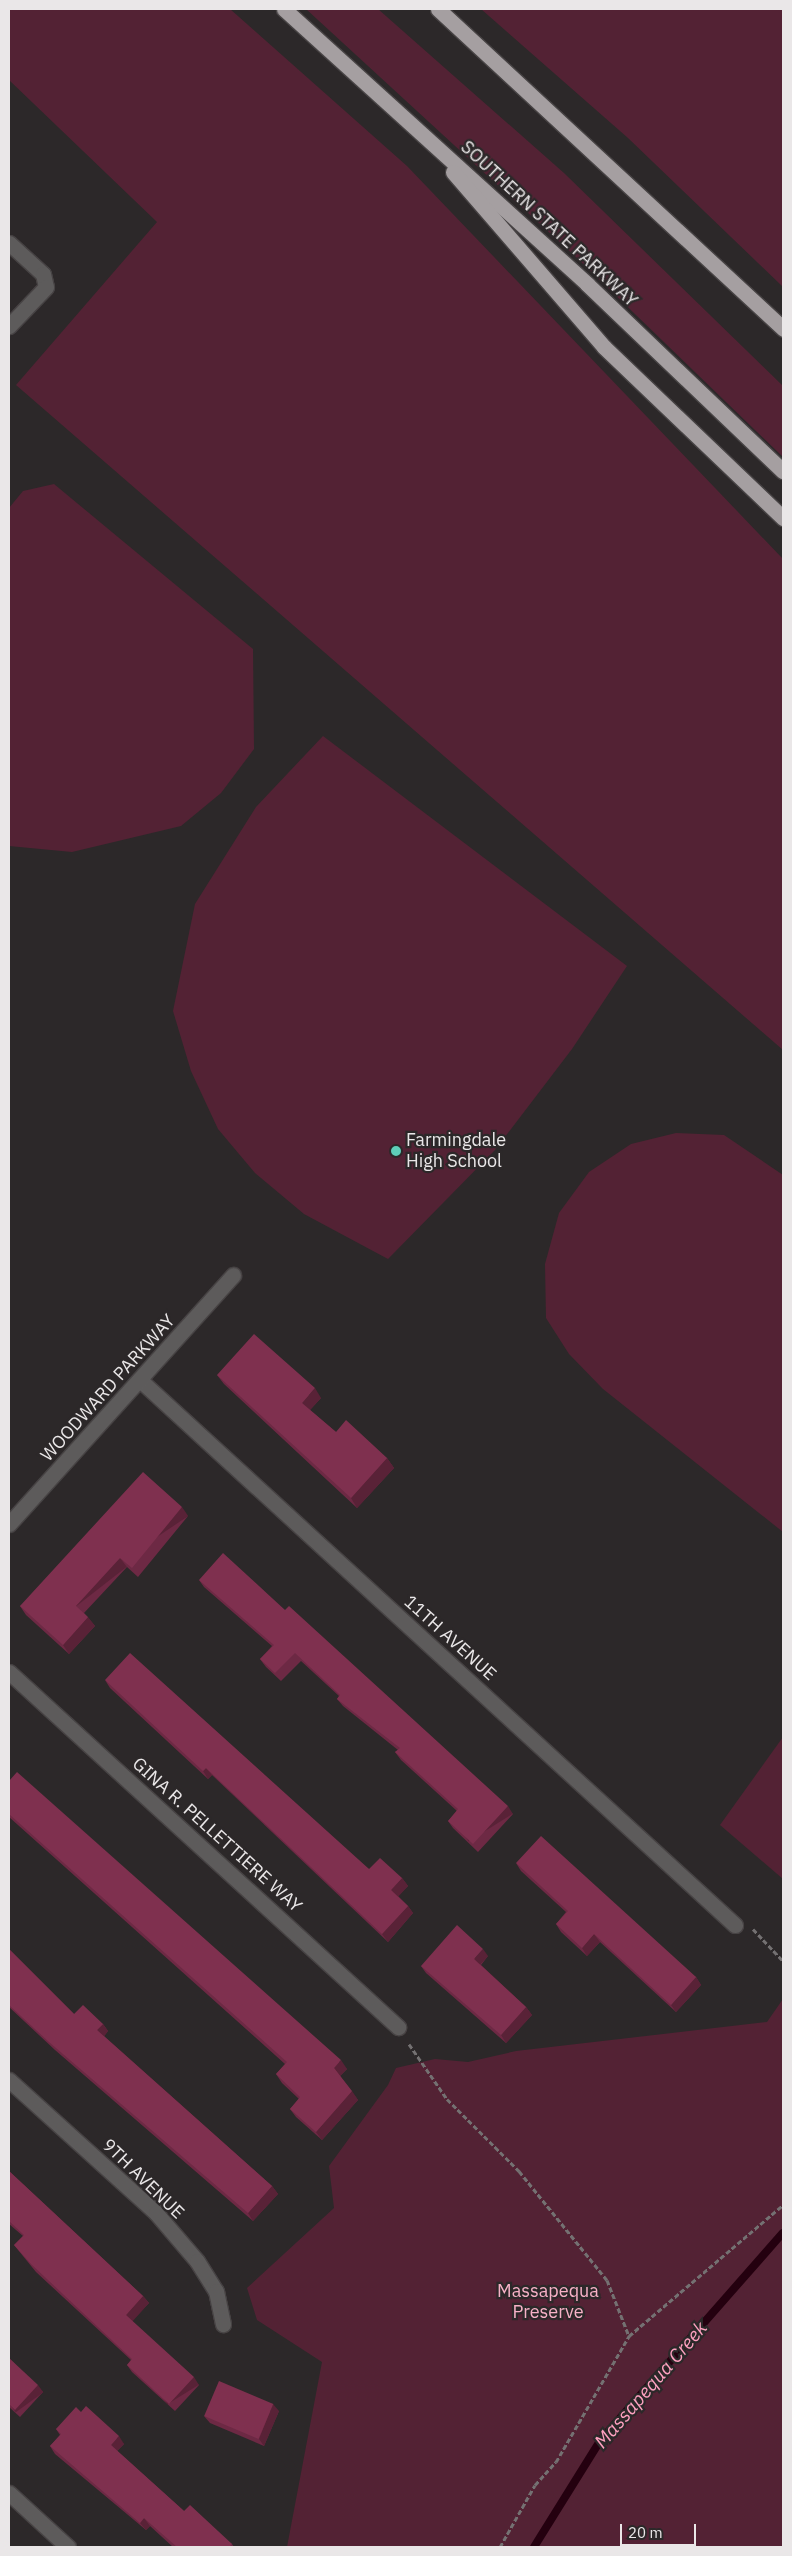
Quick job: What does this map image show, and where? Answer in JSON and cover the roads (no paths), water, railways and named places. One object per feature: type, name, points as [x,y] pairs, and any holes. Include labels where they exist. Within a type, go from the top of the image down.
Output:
[{"type":"highway","name":"SOUTHERN STATE PARKWAY","points":[[284,9],[407,117],[783,471]]},
{"type":"highway","points":[[438,9],[783,329]]},
{"type":"highway","points":[[407,117],[604,347],[783,518]]},
{"type":"street","points":[[9,243],[43,274],[46,287],[9,326]]},
{"type":"street","name":"WOODWARD PARKWAY","points":[[9,1524],[233,1275]]},
{"type":"street","name":"11TH AVENUE","points":[[140,1380],[735,1925]]},
{"type":"street","name":"GINA R. PELLETTIERE WAY","points":[[9,1672],[398,2027]]},
{"type":"street","name":"9TH AVENUE","points":[[9,2080],[156,2214],[197,2260],[216,2291],[223,2324]]},
{"type":"street","points":[[9,2493],[68,2547]]},
{"type":"waterway","name":"Massapequa Creek","points":[[534,2547],[600,2441],[783,2233]]},
{"type":"place","name":"Farmingdale High School","points":[[396,1151]]},
{"type":"park label","name":"Massapequa Preserve","points":[[548,2302]]}]
